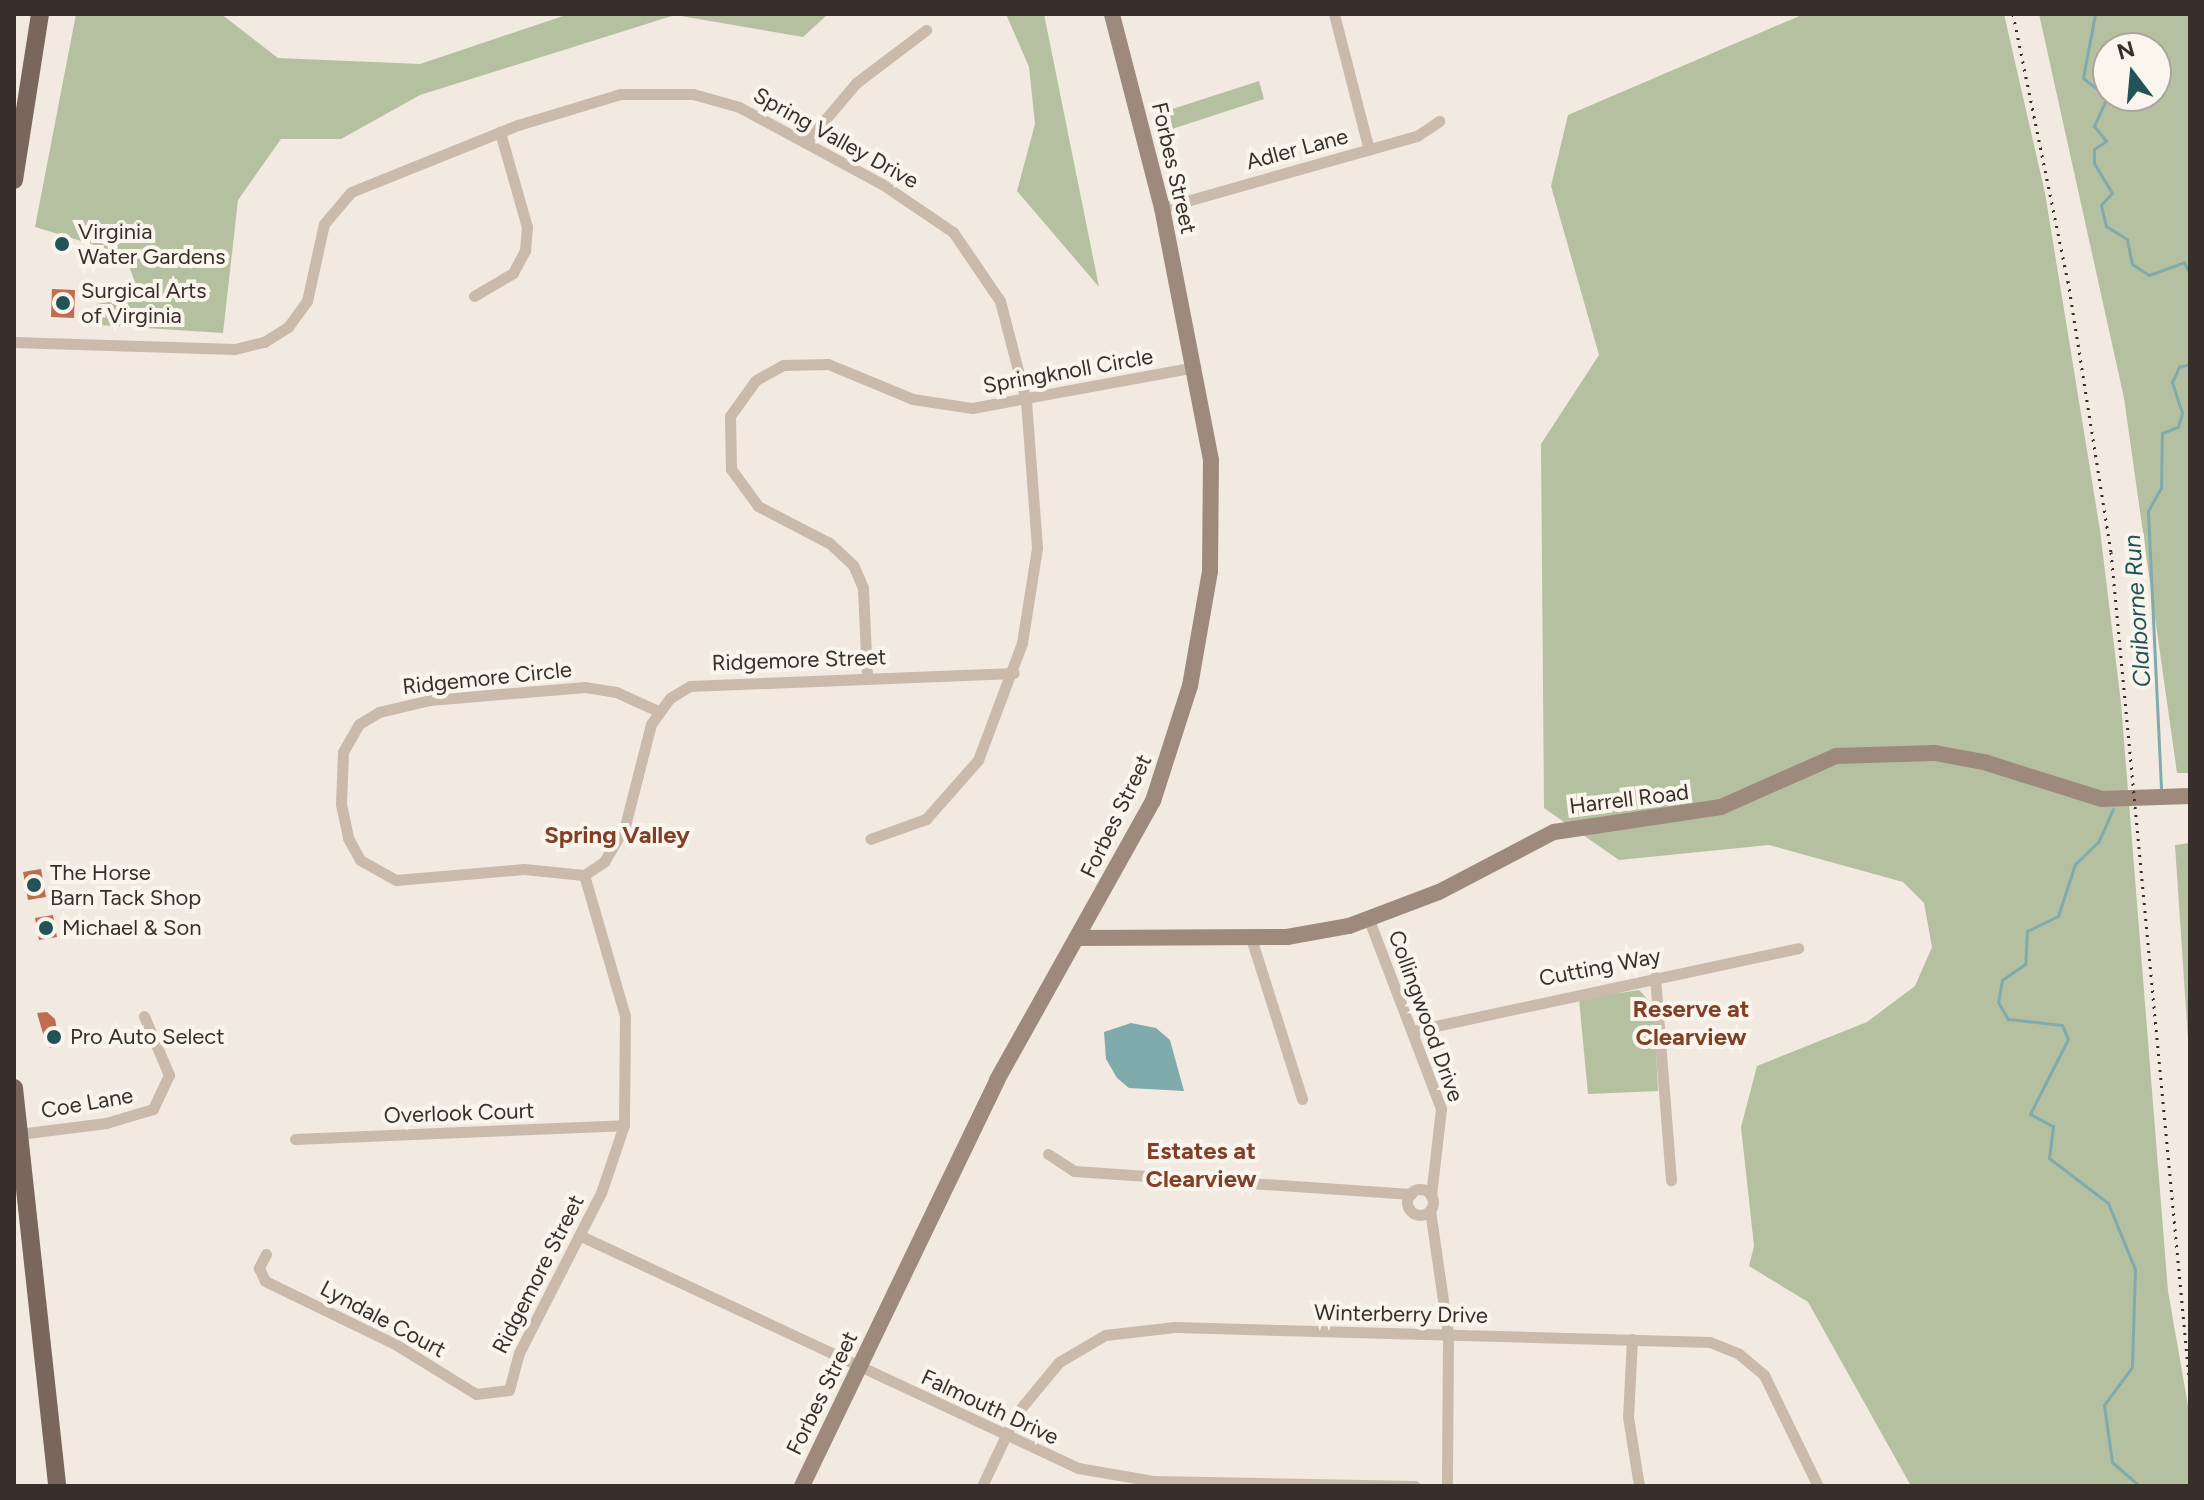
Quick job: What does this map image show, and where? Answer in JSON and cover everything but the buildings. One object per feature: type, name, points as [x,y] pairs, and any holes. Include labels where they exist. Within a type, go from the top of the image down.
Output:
[{"type":"main road","points":[[14,180],[40,14]]},
{"type":"main road","points":[[14,1088],[57,1486]]},
{"type":"street","name":"Forbes Street","points":[[802,1486],[997,1080],[1153,801],[1193,671],[1213,528],[1211,460],[1162,208],[1112,14]]},
{"type":"street","points":[[1334,14],[1369,150]]},
{"type":"street","points":[[807,141],[856,83],[926,30]]},
{"type":"street","name":"Spring Valley Drive","points":[[14,342],[177,349],[264,342],[288,327],[307,301],[320,237],[340,201],[363,184],[597,99],[669,92],[739,107],[807,141],[938,220],[967,245],[1004,313],[1026,401],[1037,548],[1014,673],[989,739],[953,796],[911,828],[870,839]]},
{"type":"street","name":"Adler Lane","points":[[1162,208],[1417,136],[1439,121]]},
{"type":"street","points":[[474,296],[513,273],[525,250],[527,227],[500,132]]},
{"type":"street","name":"Springknoll Circle","points":[[867,677],[859,576],[838,549],[745,494],[731,469],[726,441],[737,401],[770,370],[811,362],[934,405],[972,408],[1026,401],[1195,367]]},
{"type":"street","name":"Ridgemore Street","points":[[658,711],[677,693],[712,680],[1014,673]]},
{"type":"street","name":"Ridgemore Circle","points":[[584,875],[524,869],[410,882],[371,869],[354,851],[344,824],[340,783],[347,741],[379,712],[444,699],[585,687],[616,692],[658,711]]},
{"type":"street","points":[[584,875],[604,862],[625,826],[644,742],[658,711]]},
{"type":"street","name":"Harrell Road","points":[[1077,938],[1251,938],[1317,933],[1369,920],[1554,832],[1721,807],[1836,756],[1960,756],[2101,799],[2190,796]]},
{"type":"street","name":"Ridgemore Street","points":[[509,1390],[519,1353],[581,1236],[624,1125],[629,1070],[622,998],[584,875]]},
{"type":"street","name":"Collingwood Drive","points":[[1369,920],[1443,1118],[1436,1173],[1418,1196]]},
{"type":"street","points":[[1251,938],[1302,1099]]},
{"type":"street","name":"Cutting Way","points":[[1412,1031],[1798,948]]},
{"type":"street","points":[[1655,977],[1671,1180]]},
{"type":"street","name":"Coe Lane","points":[[19,1134],[106,1123],[153,1109],[169,1075],[144,1016]]},
{"type":"street","name":"Overlook Court","points":[[295,1139],[624,1125]]},
{"type":"street","points":[[1048,1154],[1074,1171],[1418,1196]]},
{"type":"street","points":[[1418,1196],[1433,1232],[1448,1335],[1447,1486]]},
{"type":"street","points":[[1418,1196],[1425,1213]]},
{"type":"street","name":"Falmouth Drive","points":[[581,1236],[1068,1465],[1126,1478],[1415,1486]]},
{"type":"street","name":"Lyndale Court","points":[[266,1254],[259,1268],[265,1281],[395,1344],[476,1394],[509,1390]]},
{"type":"street","name":"Winterberry Drive","points":[[982,1486],[1029,1395],[1059,1362],[1088,1342],[1122,1331],[1710,1342],[1752,1364],[1778,1396],[1818,1486]]},
{"type":"street","points":[[1632,1339],[1628,1417],[1639,1486]]},
{"type":"green space","points":[[76,14],[221,14],[278,58],[420,64],[569,14],[828,14],[803,37],[675,15],[420,95],[341,139],[281,139],[238,200],[223,333],[98,325],[96,304],[141,297],[124,254],[35,227]]},
{"type":"green space","points":[[1006,14],[1044,14],[1099,287],[1017,191],[1035,124],[1029,67]]},
{"type":"green space","points":[[1804,14],[2004,14],[2045,193],[2100,530],[2121,703],[2168,1291],[2190,1417],[2190,1486],[1911,1486],[1808,1302],[1749,1266],[1754,1246],[1741,1127],[1757,1066],[1867,1022],[1915,986],[1932,947],[1924,903],[1903,882],[1769,845],[1619,860],[1544,808],[1541,444],[1599,355],[1551,186],[1568,115]]},
{"type":"green space","points":[[2039,14],[2190,14],[2190,773],[2177,773],[2124,398]]},
{"type":"green space","points":[[1259,81],[1264,99],[1166,131],[1160,113]]},
{"type":"green space","points":[[2190,843],[2190,1069],[2175,845]]},
{"type":"green space","points":[[1639,990],[1654,1006],[1658,1091],[1588,1094],[1579,999]]},
{"type":"water","points":[[1131,1023],[1156,1028],[1170,1040],[1184,1091],[1129,1088],[1117,1078],[1106,1059],[1104,1032]]},
{"type":"waterway","name":"Claiborne Run","points":[[2095,14],[2083,78],[2107,97],[2094,126],[2106,141],[2094,149],[2094,163],[2112,193],[2101,205],[2106,226],[2127,239],[2132,264],[2149,275],[2184,262],[2190,275]]},
{"type":"waterway","name":"Claiborne Run","points":[[2161,788],[2148,511],[2161,488],[2162,433],[2178,427],[2182,413],[2172,382],[2179,367],[2190,364]]},
{"type":"waterway","name":"Claiborne Run","points":[[2113,809],[2098,842],[2075,864],[2058,916],[2027,931],[2025,964],[2002,980],[1998,1002],[2008,1019],[2062,1025],[2068,1039],[2030,1114],[2053,1126],[2049,1158],[2108,1203],[2135,1269],[2132,1367],[2104,1405],[2112,1462],[2140,1486]]},
{"type":"railway","points":[[2013,14],[2068,281],[2111,552],[2190,1388]]},
{"type":"place","name":"Virginia Water Gardens","points":[[62,244]]},
{"type":"place","name":"Surgical Arts of Virginia","points":[[63,303]]},
{"type":"place","name":"The Horse Barn Tack Shop","points":[[34,885]]},
{"type":"place","name":"Michael & Son","points":[[46,928]]},
{"type":"place","name":"Pro Auto Select","points":[[54,1037]]},
{"type":"district","name":"Spring Valley","points":[[617,835]]},
{"type":"district","name":"Reserve at Clearview","points":[[1691,1023]]},
{"type":"district","name":"Estates at Clearview","points":[[1201,1165]]}]
